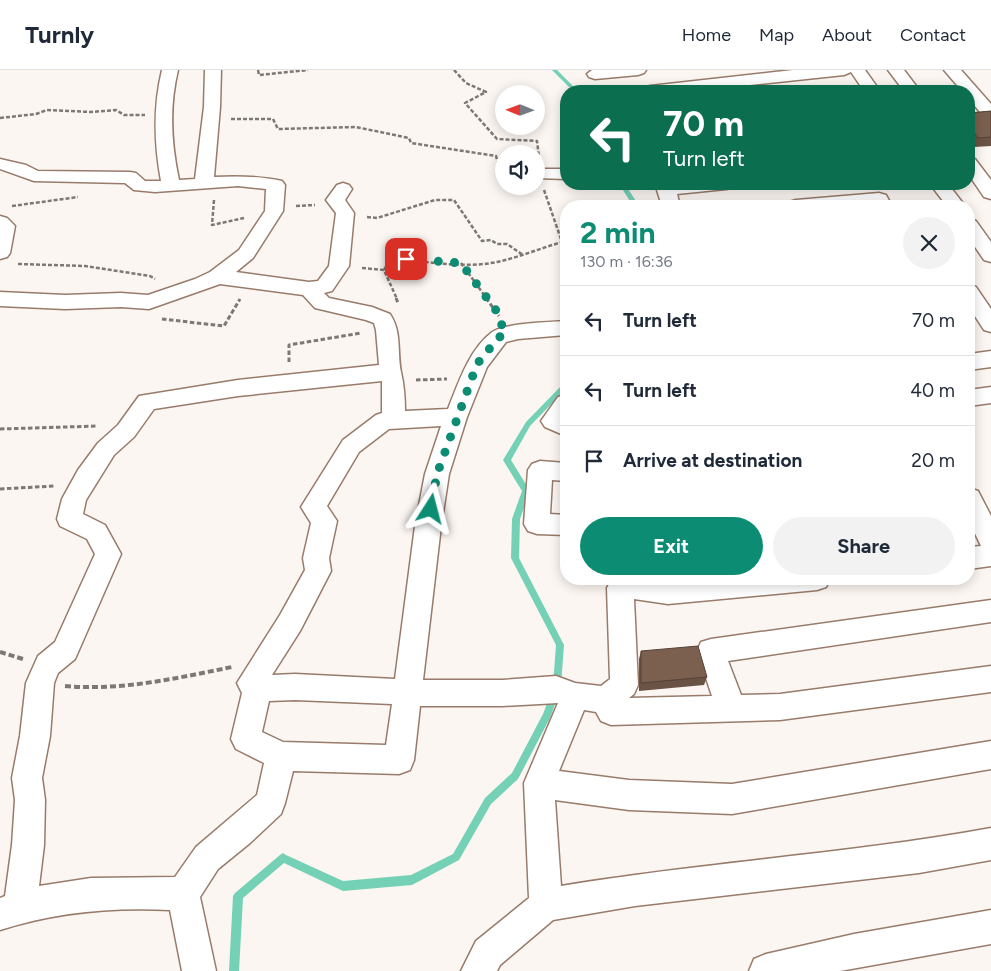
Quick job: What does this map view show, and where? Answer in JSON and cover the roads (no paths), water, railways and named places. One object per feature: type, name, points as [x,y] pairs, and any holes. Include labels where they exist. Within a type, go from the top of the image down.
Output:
[{"type":"street","points":[[170,70],[166,83],[163,115],[163,150],[171,186]]},
{"type":"street","points":[[204,183],[211,119],[213,70]]},
{"type":"street","points":[[595,74],[638,70]]},
{"type":"street","points":[[701,85],[820,71],[844,70]]},
{"type":"street","points":[[857,70],[864,70]]},
{"type":"street","points":[[857,70],[868,85]]},
{"type":"street","points":[[896,70],[907,85]]},
{"type":"street","points":[[952,70],[964,85]]},
{"type":"street","points":[[975,99],[984,110]]},
{"type":"street","points":[[975,163],[991,162]]},
{"type":"street","points":[[0,164],[20,169],[34,176],[130,176],[140,186],[238,182],[276,185],[274,211],[246,254],[217,277],[176,294],[149,302],[120,300],[56,302],[0,299]]},
{"type":"street","points":[[975,172],[991,193]]},
{"type":"street","points":[[545,174],[560,174]]},
{"type":"street","points":[[217,277],[310,289],[325,286],[339,266],[345,213],[335,200],[343,189]]},
{"type":"street","points":[[944,190],[951,200]]},
{"type":"street","points":[[1,222],[5,226],[5,258]]},
{"type":"street","points":[[975,233],[991,256]]},
{"type":"street","points":[[310,289],[322,303],[372,314],[385,324],[394,420]]},
{"type":"street","points":[[975,305],[983,323]]},
{"type":"street","points":[[257,689],[246,739],[281,756],[399,760],[408,692],[414,623],[437,474],[456,416],[477,364],[499,337],[518,332],[560,328]]},
{"type":"street","points":[[975,361],[991,359]]},
{"type":"street","points":[[183,894],[132,892],[79,894],[10,910],[28,845],[30,800],[28,778],[35,736],[40,683],[48,665],[66,650],[108,554],[96,532],[69,519],[74,500],[106,449],[129,426],[147,402],[190,394],[290,382],[391,377]]},
{"type":"street","points":[[975,397],[991,395]]},
{"type":"street","points":[[560,411],[553,421],[560,424]]},
{"type":"street","points":[[456,416],[384,420],[351,446],[313,508],[324,520],[316,558],[318,571],[290,623],[251,683],[257,689],[294,687],[408,692],[502,693],[556,689],[574,696],[605,700],[624,685],[620,588],[637,588],[668,594],[758,585]]},
{"type":"street","points":[[560,472],[540,470],[537,524],[560,525]]},
{"type":"street","points":[[975,498],[991,540]]},
{"type":"street","points":[[975,557],[991,555]]},
{"type":"street","points":[[731,708],[712,651],[991,611]]},
{"type":"street","points":[[605,700],[611,712],[780,707],[991,679]]},
{"type":"street","points":[[546,905],[539,783],[574,696]]},
{"type":"street","points":[[539,783],[630,795],[732,799],[991,755]]},
{"type":"street","points":[[199,971],[183,894],[206,858],[239,832],[270,803],[281,756]]},
{"type":"street","points":[[478,971],[488,953],[546,905],[635,890],[919,857],[991,844]]},
{"type":"street","points":[[766,971],[854,951],[991,927]]},
{"type":"waterway","points":[[554,70],[570,85]]},
{"type":"waterway","points":[[626,190],[632,200]]},
{"type":"waterway","points":[[557,685],[560,645],[515,558],[516,519],[526,491],[507,460],[528,424],[560,391]]},
{"type":"waterway","points":[[234,971],[238,896],[283,858],[343,886],[412,880],[456,857],[488,801],[515,776],[547,715],[554,696]]}]
